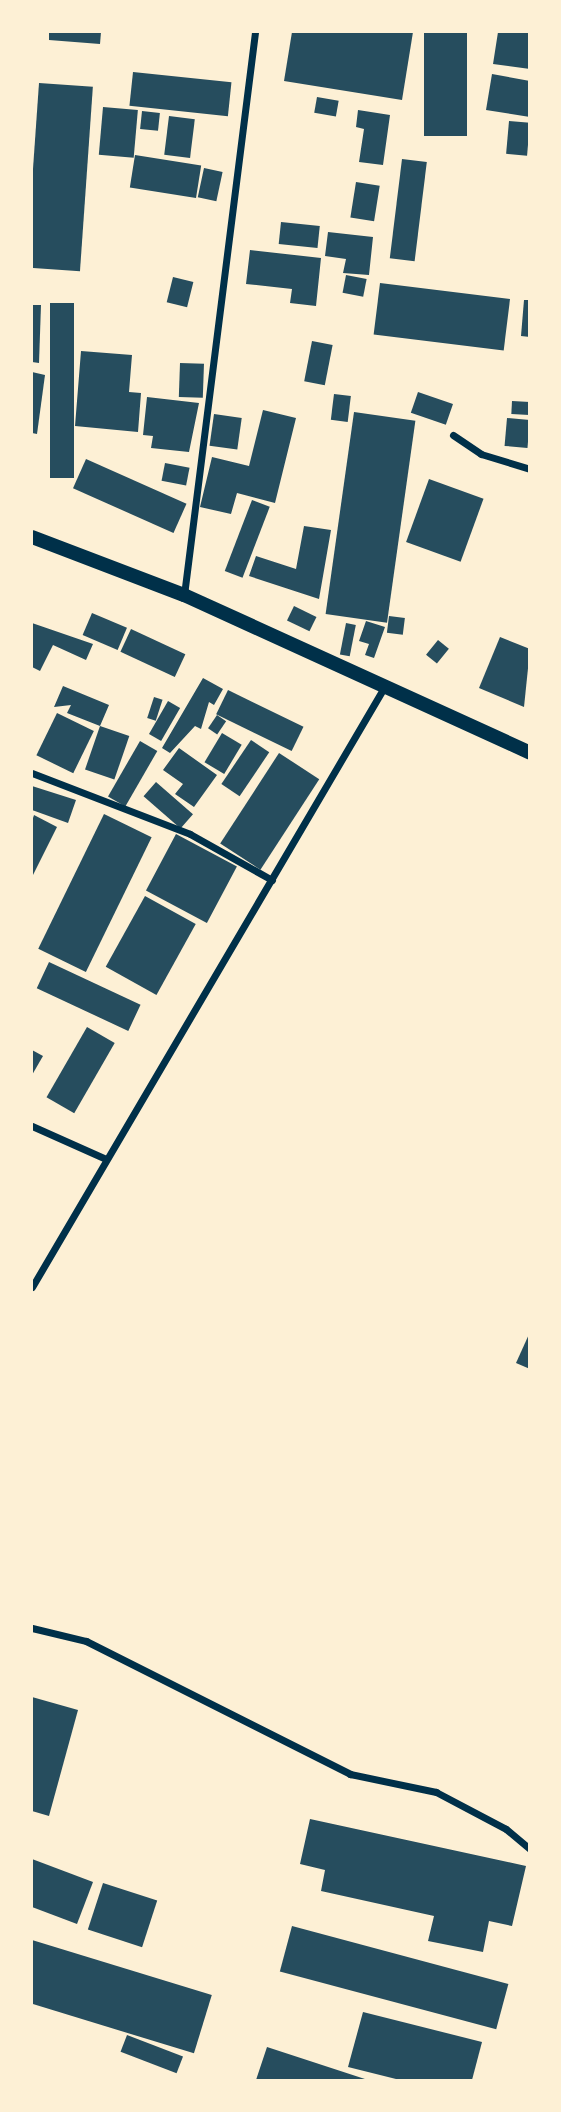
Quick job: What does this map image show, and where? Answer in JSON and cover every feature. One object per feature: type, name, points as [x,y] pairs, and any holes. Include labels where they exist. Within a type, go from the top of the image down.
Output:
[{"type":"main road","points":[[32,537],[184,595],[382,691],[530,752]]},
{"type":"street","points":[[184,595],[255,32]]},
{"type":"street","points":[[453,435],[481,454],[530,469]]},
{"type":"street","points":[[32,1287],[382,691]]},
{"type":"street","points":[[32,773],[190,834],[272,880]]},
{"type":"street","points":[[32,1126],[106,1159]]},
{"type":"street","points":[[32,1628],[86,1641],[350,1774],[436,1792],[506,1829],[530,1849]]},
{"type":"building","points":[[49,32],[101,32],[100,44],[49,40]]},
{"type":"building","points":[[292,32],[413,32],[402,100],[284,81]]},
{"type":"building","points":[[424,32],[467,32],[467,136],[424,136]]},
{"type":"building","points":[[498,32],[530,32],[530,69],[493,64]]},
{"type":"building","points":[[133,72],[231,82],[228,116],[129,106]]},
{"type":"building","points":[[492,74],[530,81],[530,117],[486,110]]},
{"type":"building","points":[[39,83],[93,87],[80,271],[32,268],[32,183]]},
{"type":"building","points":[[317,97],[339,101],[336,117],[314,113]]},
{"type":"building","points":[[103,107],[138,110],[134,158],[99,155]]},
{"type":"building","points":[[358,110],[390,115],[383,165],[359,162],[364,129],[356,127]]},
{"type":"building","points":[[142,111],[160,113],[158,131],[140,129]]},
{"type":"building","points":[[169,116],[195,119],[190,158],[164,155]]},
{"type":"building","points":[[509,121],[530,123],[527,156],[506,154]]},
{"type":"building","points":[[135,155],[201,165],[196,198],[130,188]]},
{"type":"building","points":[[402,159],[427,162],[415,261],[390,258]]},
{"type":"building","points":[[204,168],[223,172],[216,201],[198,197]]},
{"type":"building","points":[[356,182],[380,186],[374,221],[350,218]]},
{"type":"building","points":[[281,222],[320,226],[317,248],[279,244]]},
{"type":"building","points":[[328,232],[373,237],[369,275],[343,273],[346,259],[325,256]]},
{"type":"building","points":[[250,250],[321,258],[316,306],[290,303],[292,289],[246,284]]},
{"type":"building","points":[[346,275],[367,279],[363,297],[343,293]]},
{"type":"building","points":[[173,277],[193,282],[187,307],[167,302]]},
{"type":"building","points":[[380,283],[510,299],[504,351],[374,335]]},
{"type":"building","points":[[524,300],[530,300],[530,337],[521,336]]},
{"type":"building","points":[[50,303],[74,303],[74,478],[50,478]]},
{"type":"building","points":[[32,305],[41,305],[39,363],[32,362]]},
{"type":"building","points":[[312,341],[333,345],[325,385],[304,381]]},
{"type":"building","points":[[81,351],[132,355],[129,392],[141,393],[138,432],[75,426]]},
{"type":"building","points":[[180,363],[204,364],[203,398],[179,397]]},
{"type":"building","points":[[32,372],[45,375],[37,434],[32,433]]},
{"type":"building","points":[[418,392],[453,404],[446,425],[411,413]]},
{"type":"building","points":[[334,394],[351,396],[348,422],[331,420]]},
{"type":"building","points":[[147,397],[199,403],[189,452],[151,448],[153,436],[143,435]]},
{"type":"building","points":[[512,401],[530,402],[529,415],[511,414]]},
{"type":"building","points":[[263,410],[296,418],[275,503],[237,493],[231,514],[200,507],[212,457],[249,466]]},
{"type":"building","points":[[354,412],[415,421],[387,623],[326,614]]},
{"type":"building","points":[[214,414],[242,418],[237,450],[210,446]]},
{"type":"building","points":[[507,418],[530,420],[527,448],[505,446]]},
{"type":"building","points":[[86,459],[186,504],[173,533],[73,488]]},
{"type":"building","points":[[165,463],[190,468],[186,485],[162,481]]},
{"type":"building","points":[[429,479],[484,499],[461,562],[406,542]]},
{"type":"building","points":[[252,500],[270,507],[243,578],[225,571]]},
{"type":"building","points":[[304,526],[331,530],[319,599],[249,576],[256,556],[296,569]]},
{"type":"building","points":[[294,606],[316,617],[309,631],[287,620]]},
{"type":"building","points":[[92,613],[127,628],[118,650],[83,635]]},
{"type":"building","points":[[389,616],[405,618],[403,635],[387,633]]},
{"type":"building","points":[[366,621],[385,627],[374,658],[365,655],[369,644],[359,641]]},
{"type":"building","points":[[32,623],[93,644],[86,660],[53,645],[40,671],[32,667]]},
{"type":"building","points":[[346,623],[356,625],[350,656],[340,654]]},
{"type":"building","points":[[131,629],[185,654],[175,677],[120,652]]},
{"type":"building","points":[[500,637],[530,649],[524,707],[479,688]]},
{"type":"building","points":[[438,640],[449,649],[437,664],[426,655]]},
{"type":"building","points":[[203,678],[223,689],[214,705],[209,702],[201,729],[195,726],[170,753],[162,748]]},
{"type":"building","points":[[63,686],[109,705],[100,726],[67,713],[71,705],[54,707]]},
{"type":"building","points":[[228,690],[303,727],[292,751],[216,714]]},
{"type":"building","points":[[154,697],[163,700],[156,721],[147,718]]},
{"type":"building","points":[[168,701],[180,708],[161,741],[149,734]]},
{"type":"building","points":[[57,713],[94,731],[73,773],[36,755]]},
{"type":"building","points":[[217,715],[226,721],[217,734],[208,728]]},
{"type":"building","points":[[100,726],[129,736],[114,780],[85,769]]},
{"type":"building","points":[[222,733],[242,745],[224,774],[204,762]]},
{"type":"building","points":[[251,740],[269,752],[240,796],[221,784]]},
{"type":"building","points":[[140,741],[157,751],[125,806],[108,796]]},
{"type":"building","points":[[179,748],[217,775],[194,807],[175,794],[183,784],[163,770]]},
{"type":"building","points":[[279,753],[319,779],[260,870],[220,844]]},
{"type":"building","points":[[156,782],[193,814],[181,828],[144,796]]},
{"type":"building","points":[[32,786],[76,800],[68,823],[32,810]]},
{"type":"building","points":[[104,814],[152,837],[86,972],[38,949]]},
{"type":"building","points":[[34,815],[57,827],[32,877],[32,821]]},
{"type":"building","points":[[176,834],[237,866],[207,923],[146,891]]},
{"type":"building","points":[[145,896],[196,924],[156,995],[106,967]]},
{"type":"building","points":[[49,962],[141,1005],[128,1031],[37,988]]},
{"type":"building","points":[[87,1027],[115,1043],[74,1113],[47,1097]]},
{"type":"building","points":[[32,1050],[43,1056],[32,1075]]},
{"type":"building","points":[[530,1332],[530,1369],[516,1363]]},
{"type":"building","points":[[32,1697],[78,1710],[49,1816],[32,1811]]},
{"type":"building","points":[[310,1819],[526,1866],[512,1926],[489,1921],[483,1952],[428,1941],[434,1916],[321,1891],[325,1870],[300,1864]]},
{"type":"building","points":[[32,1859],[93,1882],[77,1924],[32,1907]]},
{"type":"building","points":[[103,1883],[157,1901],[142,1947],[88,1930]]},
{"type":"building","points":[[292,1926],[508,1984],[496,2029],[280,1971]]},
{"type":"building","points":[[32,1940],[212,1995],[194,2053],[32,2004]]},
{"type":"building","points":[[363,2012],[482,2042],[472,2080],[400,2080],[348,2067]]},
{"type":"building","points":[[127,2035],[183,2057],[177,2073],[121,2052]]},
{"type":"building","points":[[267,2047],[368,2080],[256,2080]]}]
